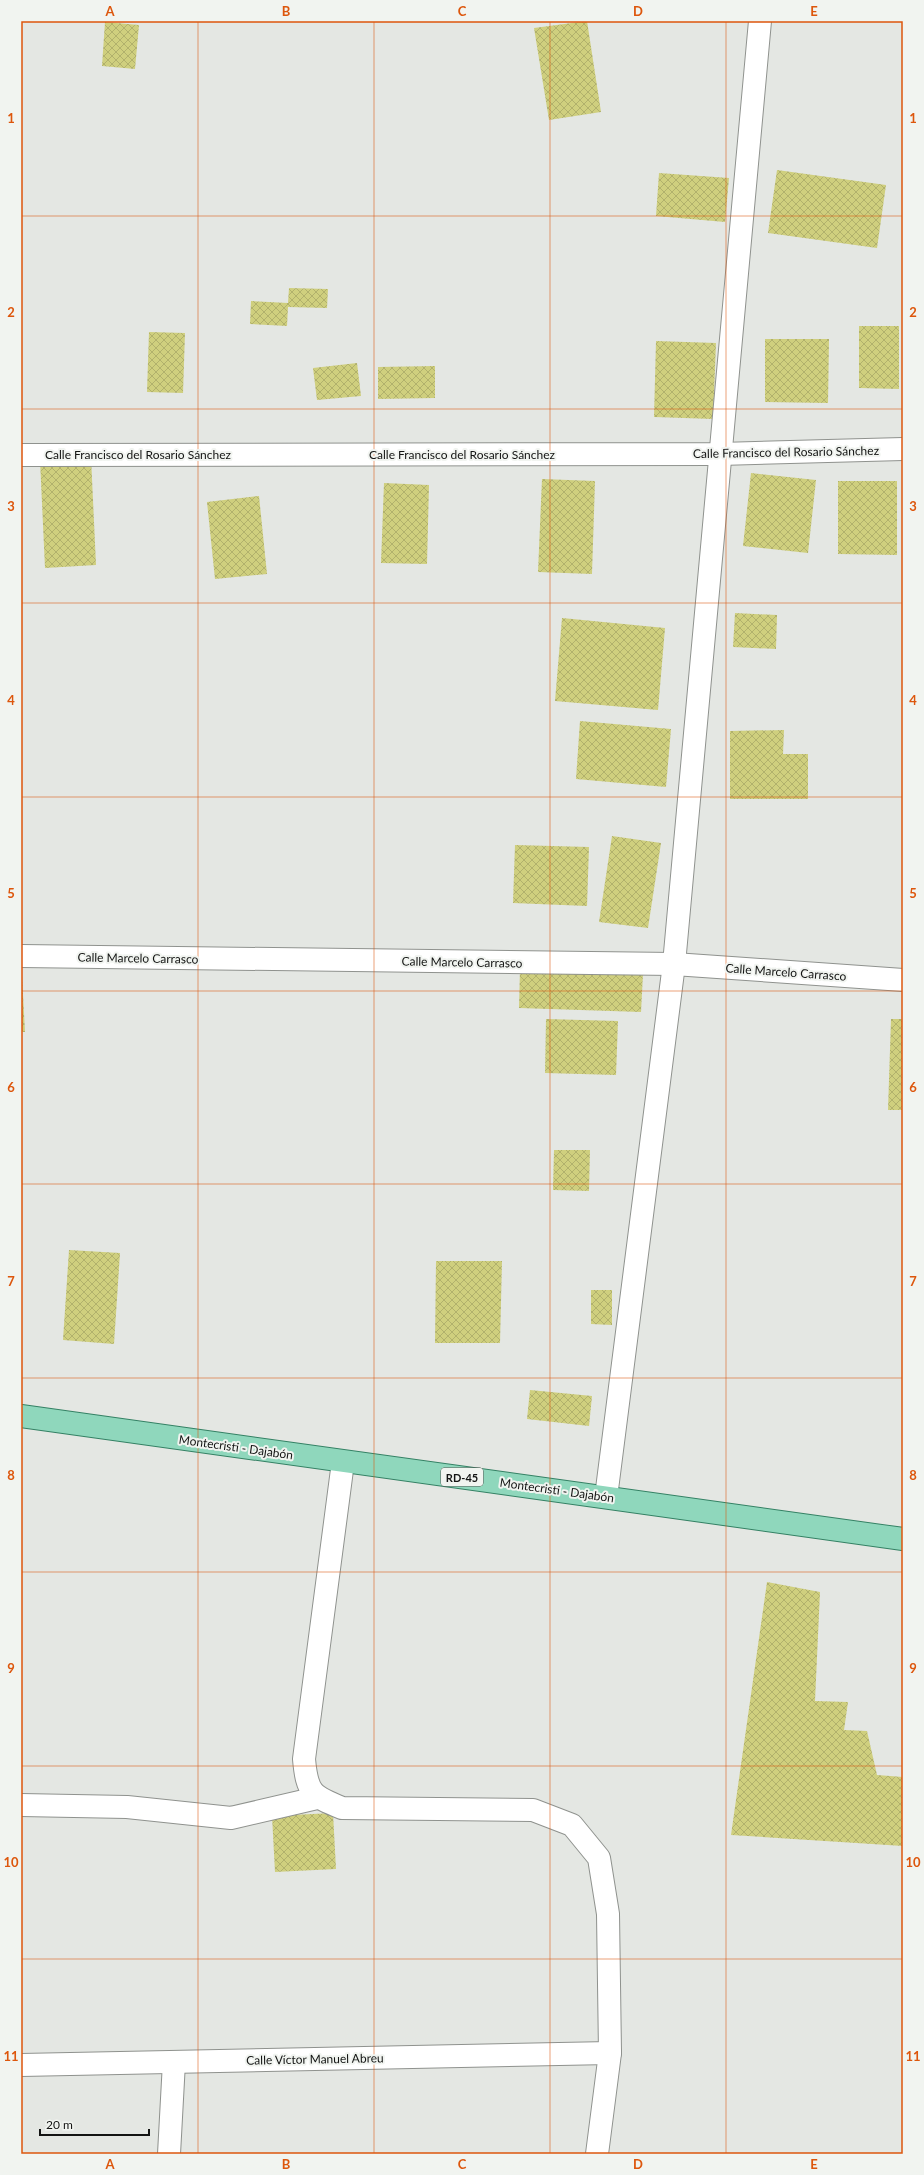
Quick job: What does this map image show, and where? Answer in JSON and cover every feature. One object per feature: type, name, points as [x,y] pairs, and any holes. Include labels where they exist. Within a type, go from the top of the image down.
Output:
[{"type":"main road","name":"Montecristi - Dajabón","points":[[21,1416],[903,1539]]},
{"type":"street","points":[[606,1497],[674,964],[760,21]]},
{"type":"street","name":"Calle Francisco del Rosario Sánchez","points":[[21,455],[720,454],[903,449]]},
{"type":"street","name":"Calle Marcelo Carrasco","points":[[21,956],[674,964],[903,980]]},
{"type":"street","points":[[317,1798],[306,1780],[304,1760],[343,1462]]},
{"type":"street","points":[[21,1805],[127,1807],[231,1818],[317,1798],[342,1808],[532,1810],[572,1825],[599,1858],[608,1914],[610,2053],[597,2154]]},
{"type":"street","name":"Calle Víctor Manuel Abreu","points":[[21,2066],[610,2053]]},
{"type":"street","points":[[170,2154],[174,2062]]},
{"type":"building","points":[[587,21],[601,112],[549,120],[534,28]]},
{"type":"building","points":[[105,22],[139,25],[135,69],[102,66]]},
{"type":"building","points":[[777,170],[886,185],[877,248],[768,233]]},
{"type":"building","points":[[659,173],[729,178],[725,222],[656,216]]},
{"type":"building","points":[[289,288],[328,289],[327,308],[288,307],[287,326],[250,324],[251,301],[288,303]]},
{"type":"building","points":[[859,326],[899,326],[899,389],[859,388]]},
{"type":"building","points":[[149,332],[185,333],[183,393],[147,392]]},
{"type":"building","points":[[765,339],[829,339],[828,403],[765,402]]},
{"type":"building","points":[[656,341],[716,343],[713,419],[654,417]]},
{"type":"building","points":[[357,363],[361,396],[317,400],[313,368]]},
{"type":"building","points":[[435,366],[435,398],[378,399],[378,367]]},
{"type":"building","points":[[91,457],[96,565],[45,568],[40,460]]},
{"type":"building","points":[[751,473],[816,480],[808,553],[743,546]]},
{"type":"building","points":[[542,479],[595,481],[592,574],[538,572]]},
{"type":"building","points":[[838,481],[897,481],[897,555],[838,554]]},
{"type":"building","points":[[384,483],[429,485],[427,564],[381,563]]},
{"type":"building","points":[[259,496],[267,574],[215,579],[207,502]]},
{"type":"building","points":[[735,613],[777,615],[776,649],[733,647]]},
{"type":"building","points":[[562,618],[665,628],[658,710],[555,701]]},
{"type":"building","points":[[580,721],[671,729],[666,787],[576,779]]},
{"type":"building","points":[[784,730],[783,754],[808,754],[808,799],[730,799],[730,731]]},
{"type":"building","points":[[612,836],[661,843],[648,928],[599,922]]},
{"type":"building","points":[[515,845],[589,847],[587,906],[513,903]]},
{"type":"building","points":[[520,969],[643,974],[641,1012],[519,1008]]},
{"type":"building","points":[[22,976],[25,1032],[21,1032]]},
{"type":"building","points":[[546,1019],[618,1021],[616,1075],[545,1073]]},
{"type":"building","points":[[891,1019],[903,1019],[903,1110],[888,1110]]},
{"type":"building","points":[[554,1150],[590,1150],[589,1191],[553,1190]]},
{"type":"building","points":[[69,1250],[120,1253],[114,1344],[63,1340]]},
{"type":"building","points":[[436,1261],[502,1261],[500,1343],[435,1343]]},
{"type":"building","points":[[591,1290],[612,1290],[612,1325],[591,1324]]},
{"type":"building","points":[[530,1390],[592,1396],[589,1426],[527,1419]]},
{"type":"building","points":[[767,1582],[820,1592],[815,1701],[848,1702],[844,1730],[867,1731],[877,1775],[903,1777],[903,1846],[731,1835]]},
{"type":"building","points":[[333,1813],[336,1869],[275,1872],[272,1816]]}]
